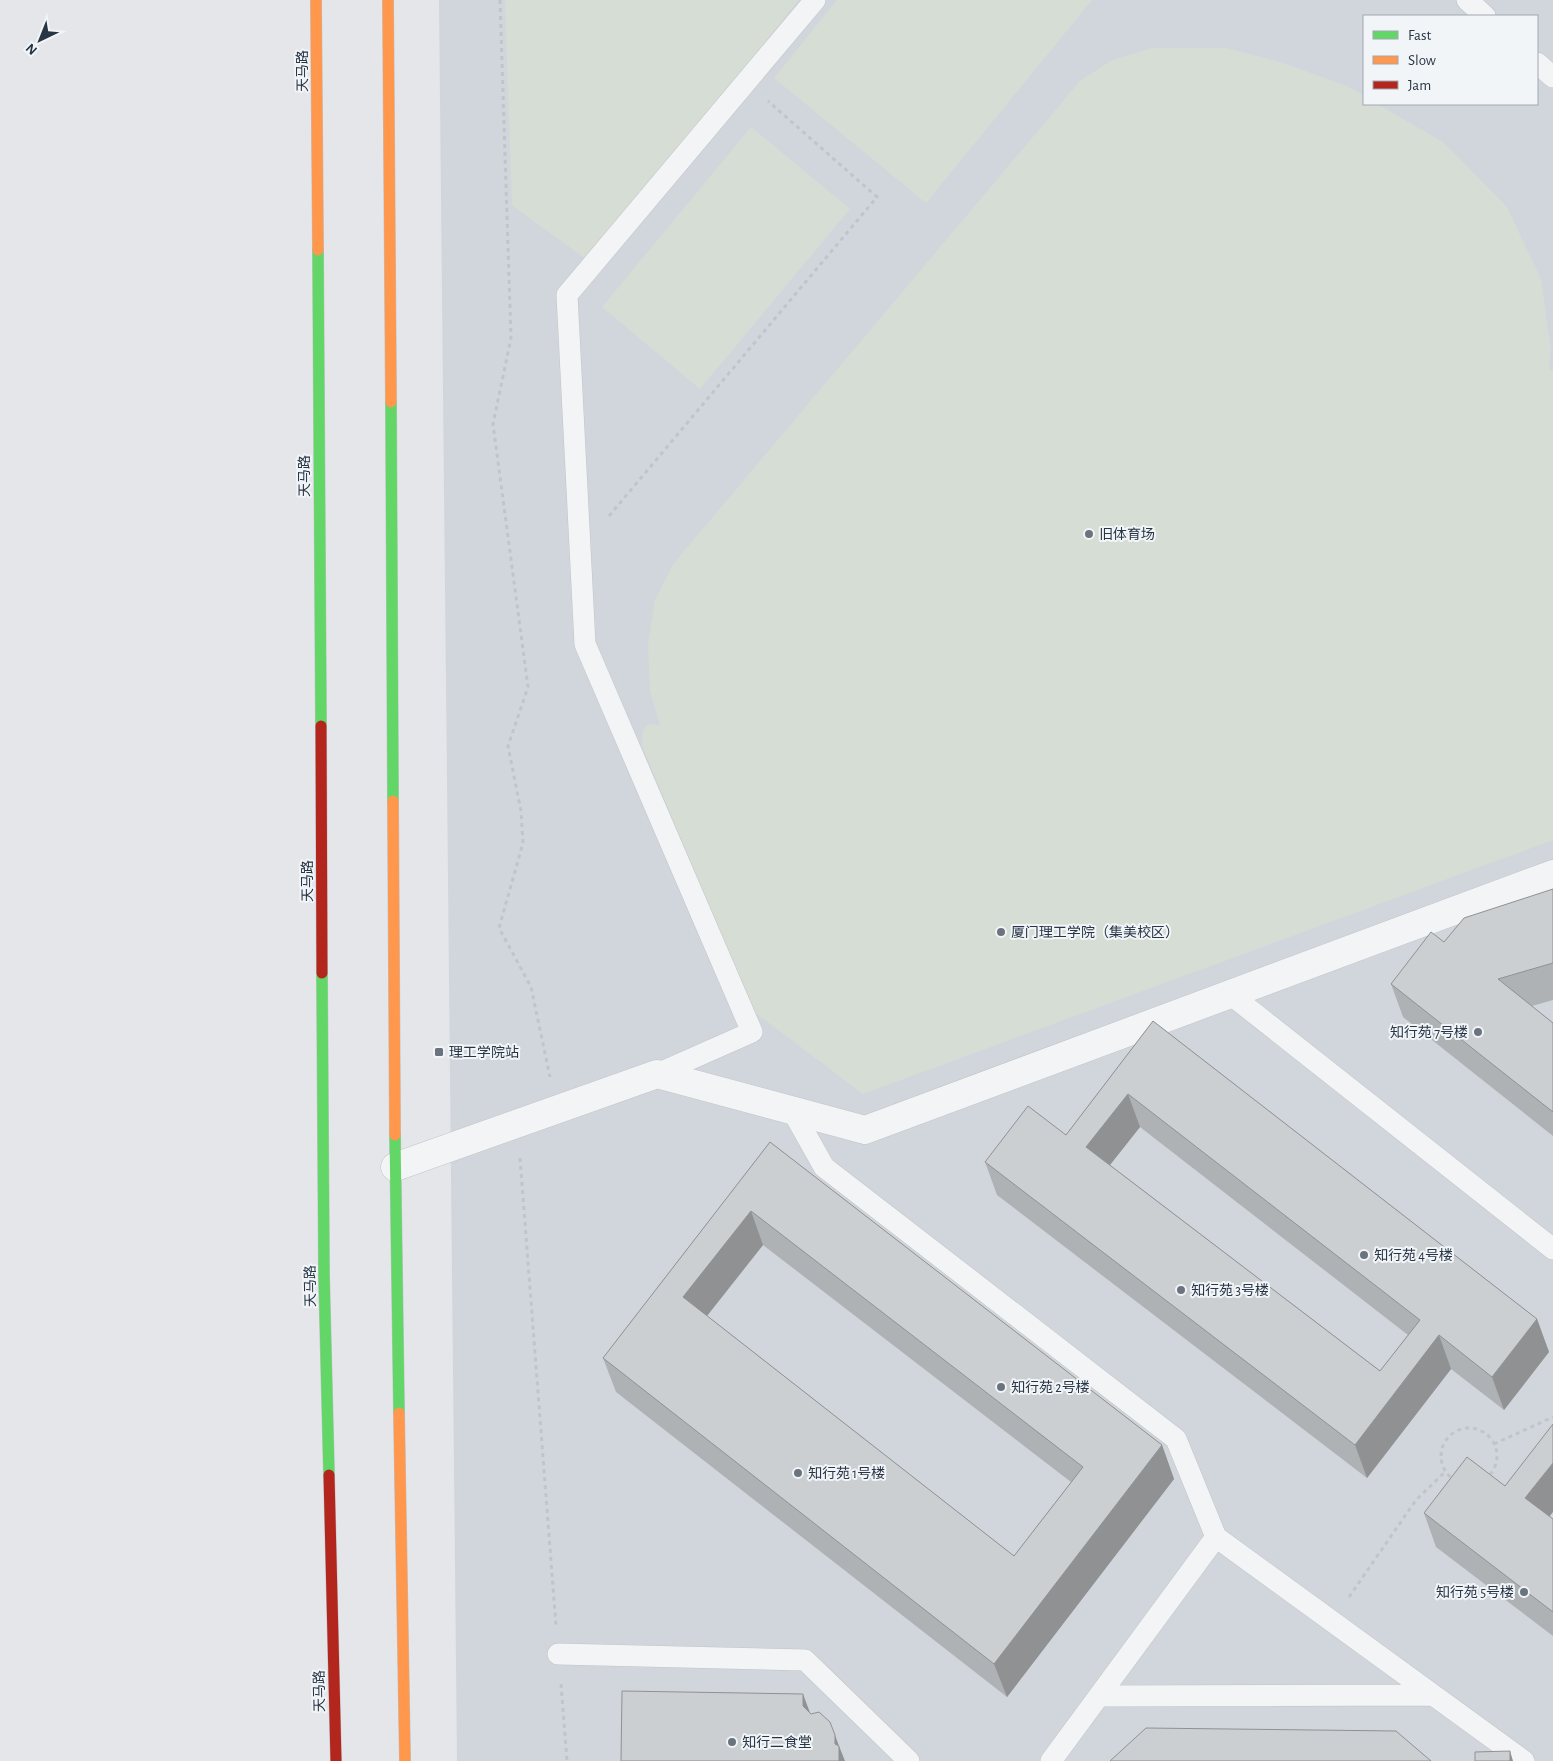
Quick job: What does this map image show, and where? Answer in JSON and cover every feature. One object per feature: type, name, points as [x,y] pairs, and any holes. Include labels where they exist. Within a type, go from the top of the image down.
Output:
[{"type":"main road","name":"天马路","points":[[316,0],[324,1275],[336,1761]]},
{"type":"main road","points":[[388,0],[395,1167],[405,1761]]},
{"type":"street","points":[[395,1167],[657,1074],[865,1130],[1553,874]]},
{"type":"lane","points":[[657,1074],[752,1032],[585,644],[568,295],[815,0]]},
{"type":"lane","points":[[1467,0],[1484,15]]},
{"type":"lane","points":[[1538,63],[1553,77]]},
{"type":"lane","points":[[1230,994],[1553,1249]]},
{"type":"lane","points":[[792,1110],[824,1167],[1176,1439],[1216,1536],[1524,1761]]},
{"type":"lane","points":[[1051,1761],[1216,1536]]},
{"type":"lane","points":[[558,1654],[805,1660],[909,1761]]},
{"type":"lane","points":[[1099,1696],[1433,1695]]},
{"type":"path","points":[[500,0],[511,338],[493,424],[528,687],[508,746],[521,811],[523,843],[499,928],[531,987],[557,1110]]},
{"type":"path","points":[[580,551],[877,197],[746,82]]},
{"type":"path","points":[[517,1124],[567,1761]]},
{"type":"path","points":[[1494,1444],[1553,1417]]},
{"type":"path","points":[[1473,1428],[1489,1436],[1494,1444],[1497,1453],[1493,1471],[1478,1483],[1460,1482],[1446,1471],[1442,1463],[1444,1445],[1455,1432],[1473,1428]]},
{"type":"path","points":[[1332,1621],[1416,1500],[1446,1471]]},
{"type":"shaded area","name":"厦门理工学院（集美校区）","points":[[439,0],[1553,0],[1553,1761],[457,1761]]},
{"type":"shaded area","points":[[505,0],[799,0],[587,260],[512,205]]},
{"type":"shaded area","points":[[837,0],[1092,0],[926,203],[774,78]]},
{"type":"shaded area","name":"旧体育场","points":[[1152,48],[1226,48],[1280,62],[1347,86],[1363,95],[1363,105],[1379,105],[1443,142],[1507,207],[1541,279],[1551,350],[1549,370],[1553,370],[1553,840],[863,1094],[753,1011],[642,746],[643,730],[648,724],[660,725],[650,691],[648,644],[655,600],[674,563],[1080,81],[1112,60]]},
{"type":"shaded area","points":[[751,127],[850,209],[700,389],[602,307]]},
{"type":"building","name":"知行苑 7号楼","points":[[1553,889],[1553,963],[1498,979],[1553,1023],[1553,1112],[1391,984],[1431,932],[1444,942],[1464,918]]},
{"type":"building","points":[[1153,1021],[1537,1319],[1492,1377],[1439,1335],[1355,1445],[985,1162],[1028,1106],[1066,1135]],"holes":[[[1128,1094],[1420,1320],[1380,1371],[1086,1147]]]},
{"type":"building","points":[[770,1142],[1162,1445],[994,1664],[603,1358]],"holes":[[[751,1211],[1083,1467],[1014,1556],[683,1297]]]},
{"type":"building","points":[[1553,1424],[1553,1463],[1525,1498],[1553,1519],[1553,1612],[1424,1513],[1467,1457],[1505,1486]]},
{"type":"building","name":"知行二食堂","points":[[622,1691],[803,1694],[803,1706],[811,1714],[819,1712],[830,1722],[835,1735],[835,1744],[839,1746],[839,1761],[621,1761]]},
{"type":"building","points":[[1146,1728],[1396,1731],[1431,1761],[1110,1761]]},
{"type":"building","points":[[1510,1751],[1510,1761],[1475,1761],[1475,1752]]},
{"type":"traffic: fast","points":[[318,250],[321,726]]},
{"type":"traffic: fast","points":[[391,402],[393,801]]},
{"type":"traffic: fast","points":[[322,973],[324,1275],[329,1475]]},
{"type":"traffic: fast","points":[[395,1135],[399,1413]]},
{"type":"traffic: slow","points":[[316,0],[318,250]]},
{"type":"traffic: slow","points":[[388,0],[391,402]]},
{"type":"traffic: slow","points":[[393,801],[395,1135]]},
{"type":"traffic: slow","points":[[399,1413],[405,1761]]},
{"type":"traffic: jam","points":[[321,726],[322,973]]},
{"type":"traffic: jam","points":[[329,1475],[336,1761]]},
{"type":"place","name":"旧体育场","points":[[1089,534]]},
{"type":"place","name":"厦门理工学院（集美校区）","points":[[1001,932]]},
{"type":"place","name":"知行苑 7号楼","points":[[1478,1032]]},
{"type":"place","name":"理工学院站","points":[[439,1052]]},
{"type":"place","name":"知行苑 4号楼","points":[[1364,1255]]},
{"type":"place","name":"知行苑 3号楼","points":[[1181,1290]]},
{"type":"place","name":"知行苑 2号楼","points":[[1001,1387]]},
{"type":"place","name":"知行苑 1号楼","points":[[798,1473]]},
{"type":"place","name":"知行苑 5号楼","points":[[1524,1592]]},
{"type":"place","name":"知行二食堂","points":[[732,1742]]}]
